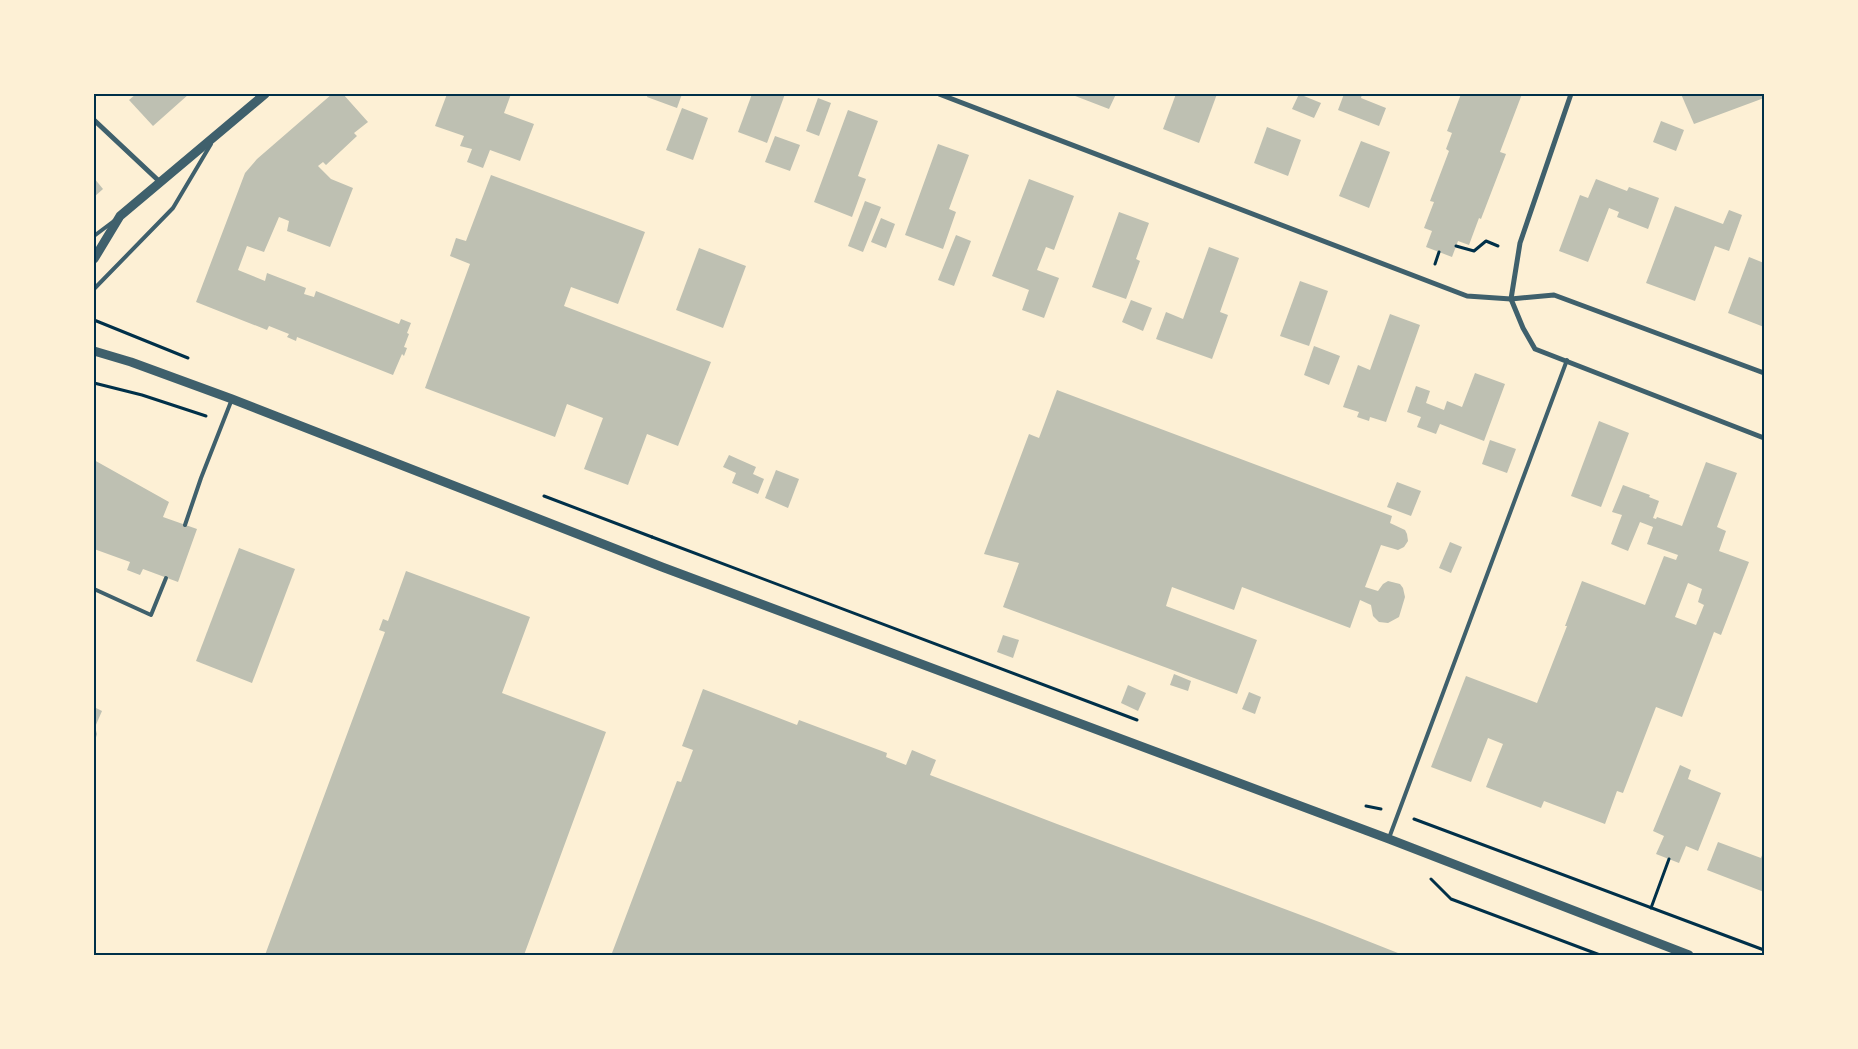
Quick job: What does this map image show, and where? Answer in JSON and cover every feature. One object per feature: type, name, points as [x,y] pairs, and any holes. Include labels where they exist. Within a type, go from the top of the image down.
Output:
[{"type":"street","points":[[94,259],[120,216],[266,94]]},
{"type":"street","points":[[939,94],[1468,296],[1511,299],[1554,295],[1764,372]]},
{"type":"street","points":[[1572,94],[1520,243],[1511,299],[1523,328],[1535,349],[1764,438]]},
{"type":"street","points":[[94,120],[160,182]]},
{"type":"street","points":[[94,351],[232,399],[679,574],[1388,839],[1689,955]]},
{"type":"lane","points":[[94,289],[173,208],[216,134]]},
{"type":"lane","points":[[94,236],[120,216]]},
{"type":"lane","points":[[1388,839],[1567,360]]},
{"type":"lane","points":[[185,525],[232,399]]},
{"type":"lane","points":[[94,589],[151,615],[166,578]]},
{"type":"path","points":[[1456,246],[1474,251],[1486,242],[1498,246]]},
{"type":"path","points":[[1435,265],[1439,252]]},
{"type":"path","points":[[94,320],[154,344]]},
{"type":"path","points":[[94,383],[142,394],[223,422]]},
{"type":"path","points":[[652,536],[1141,722]]},
{"type":"path","points":[[1363,805],[1398,813],[1764,950]]},
{"type":"path","points":[[1651,908],[1669,859]]},
{"type":"building","points":[[136,94],[189,94],[153,126],[129,100]]},
{"type":"building","points":[[332,94],[343,94],[368,122],[354,133],[357,136],[326,165],[323,162],[318,166],[331,179],[353,188],[330,247],[287,231],[289,221],[279,217],[264,252],[247,246],[238,270],[265,281],[267,273],[306,288],[304,294],[314,297],[316,291],[399,324],[401,319],[411,323],[404,347],[407,348],[404,356],[402,354],[393,375],[297,337],[296,341],[287,337],[289,334],[269,326],[267,330],[196,302],[245,173],[257,159]]},
{"type":"building","points":[[447,94],[511,94],[504,113],[534,124],[520,161],[490,150],[483,168],[467,162],[472,149],[460,146],[464,136],[435,126]]},
{"type":"building","points":[[648,94],[682,94],[677,108],[647,97]]},
{"type":"building","points":[[752,94],[785,94],[767,143],[738,132]]},
{"type":"building","points":[[1070,94],[1116,94],[1109,109]]},
{"type":"building","points":[[1176,94],[1217,94],[1199,143],[1163,129]]},
{"type":"building","points":[[1299,94],[1321,103],[1314,118],[1292,109]]},
{"type":"building","points":[[1344,94],[1362,94],[1361,98],[1386,108],[1379,126],[1338,110]]},
{"type":"building","points":[[1461,94],[1522,94],[1500,152],[1506,154],[1481,219],[1479,218],[1469,245],[1458,241],[1452,257],[1426,247],[1432,231],[1424,228],[1434,202],[1430,201],[1449,151],[1446,149],[1452,133],[1447,131]]},
{"type":"building","points":[[1681,94],[1764,94],[1764,98],[1694,124]]},
{"type":"building","points":[[818,98],[831,103],[819,136],[806,131]]},
{"type":"building","points":[[682,108],[708,118],[693,160],[666,150]]},
{"type":"building","points":[[848,110],[878,121],[858,176],[866,179],[852,217],[814,202]]},
{"type":"building","points":[[1661,121],[1684,130],[1676,151],[1653,142]]},
{"type":"building","points":[[1267,127],[1301,140],[1288,176],[1254,163]]},
{"type":"building","points":[[775,136],[800,145],[790,171],[765,162]]},
{"type":"building","points":[[1361,141],[1390,152],[1369,208],[1339,196]]},
{"type":"building","points":[[938,144],[969,155],[949,209],[956,212],[943,249],[905,235]]},
{"type":"building","points":[[491,175],[645,232],[618,304],[571,287],[564,306],[711,362],[678,446],[647,434],[628,485],[584,469],[603,418],[567,404],[555,437],[425,388],[470,264],[450,256],[456,238],[466,241]]},
{"type":"building","points":[[94,178],[103,189],[94,197]]},
{"type":"building","points":[[1029,179],[1074,196],[1054,250],[1046,247],[1037,270],[1059,278],[1044,318],[1022,310],[1029,290],[992,276]]},
{"type":"building","points":[[1596,179],[1627,191],[1629,187],[1659,198],[1648,229],[1617,217],[1619,212],[1609,208],[1588,262],[1559,251],[1580,195],[1588,198]]},
{"type":"building","points":[[865,201],[881,207],[863,252],[848,246]]},
{"type":"building","points":[[1675,206],[1723,224],[1729,210],[1742,215],[1729,251],[1715,246],[1695,301],[1646,283]]},
{"type":"building","points":[[1119,212],[1149,223],[1136,259],[1140,261],[1126,299],[1092,287]]},
{"type":"building","points":[[881,218],[895,224],[886,248],[871,242]]},
{"type":"building","points":[[956,235],[971,241],[954,286],[938,280]]},
{"type":"building","points":[[1209,247],[1239,258],[1220,312],[1228,315],[1212,359],[1156,339],[1166,312],[1183,319]]},
{"type":"building","points":[[699,248],[746,266],[723,328],[676,310]]},
{"type":"building","points":[[1749,257],[1764,263],[1764,327],[1728,313]]},
{"type":"building","points":[[1300,281],[1328,291],[1309,346],[1280,336]]},
{"type":"building","points":[[1131,300],[1152,308],[1143,331],[1122,322]]},
{"type":"building","points":[[1390,314],[1420,325],[1386,422],[1370,417],[1369,421],[1357,417],[1359,412],[1343,407],[1358,365],[1370,370]]},
{"type":"building","points":[[1314,346],[1340,356],[1329,385],[1304,375]]},
{"type":"building","points":[[1475,373],[1505,384],[1484,441],[1440,424],[1436,434],[1417,427],[1421,417],[1407,412],[1416,386],[1430,391],[1426,403],[1444,410],[1447,401],[1462,407]]},
{"type":"building","points":[[1057,390],[1392,516],[1390,523],[1405,530],[1408,541],[1404,547],[1398,550],[1381,545],[1365,587],[1378,591],[1388,581],[1400,584],[1405,597],[1399,617],[1388,623],[1379,622],[1373,616],[1371,605],[1360,600],[1350,628],[1242,587],[1234,610],[1172,587],[1166,606],[1257,640],[1237,694],[1003,607],[1019,563],[984,554],[1029,434],[1039,438]]},
{"type":"building","points":[[1599,421],[1629,433],[1601,507],[1571,496]]},
{"type":"building","points":[[1490,440],[1516,449],[1507,473],[1482,464]]},
{"type":"building","points":[[729,455],[756,467],[753,474],[764,479],[758,494],[732,483],[736,473],[723,467]]},
{"type":"building","points":[[94,460],[169,502],[163,517],[197,529],[178,582],[143,569],[140,575],[127,570],[130,562],[94,549]]},
{"type":"building","points":[[1706,462],[1737,473],[1717,527],[1726,531],[1719,551],[1749,562],[1721,635],[1714,632],[1682,717],[1656,707],[1623,793],[1617,791],[1605,824],[1544,801],[1541,808],[1486,787],[1503,744],[1488,738],[1471,782],[1431,767],[1466,676],[1537,703],[1582,581],[1645,605],[1664,556],[1676,560],[1678,555],[1647,544],[1653,527],[1640,522],[1628,551],[1611,544],[1622,515],[1612,512],[1623,485],[1650,495],[1649,497],[1659,501],[1653,518],[1656,519],[1657,517],[1682,526]],"holes":[[[1688,583],[1702,589],[1698,602],[1704,605],[1696,625],[1675,617]]]},
{"type":"building","points":[[776,470],[799,479],[788,508],[765,498]]},
{"type":"building","points":[[1397,482],[1421,491],[1411,516],[1387,507]]},
{"type":"building","points":[[1450,542],[1462,547],[1451,573],[1439,568]]},
{"type":"building","points":[[239,548],[295,569],[252,683],[196,661]]},
{"type":"building","points":[[406,571],[530,617],[502,693],[606,732],[524,955],[265,955],[385,632],[379,630],[383,619],[388,621]]},
{"type":"building","points":[[1003,635],[1019,640],[1013,658],[997,652]]},
{"type":"building","points":[[1174,674],[1191,681],[1188,691],[1170,685]]},
{"type":"building","points":[[1128,685],[1146,693],[1138,711],[1121,703]]},
{"type":"building","points":[[703,689],[797,725],[799,720],[887,753],[886,757],[906,765],[912,750],[936,760],[930,775],[1403,955],[619,955],[612,953],[677,781],[681,782],[693,750],[682,746]]},
{"type":"building","points":[[1249,692],[1261,697],[1255,714],[1242,709]]},
{"type":"building","points":[[94,707],[102,711],[95,727],[97,734],[94,744]]},
{"type":"building","points":[[1680,765],[1691,770],[1688,779],[1721,793],[1698,851],[1686,846],[1679,863],[1656,854],[1664,836],[1653,831]]},
{"type":"building","points":[[1718,842],[1761,858],[1764,850],[1764,892],[1707,870]]}]
